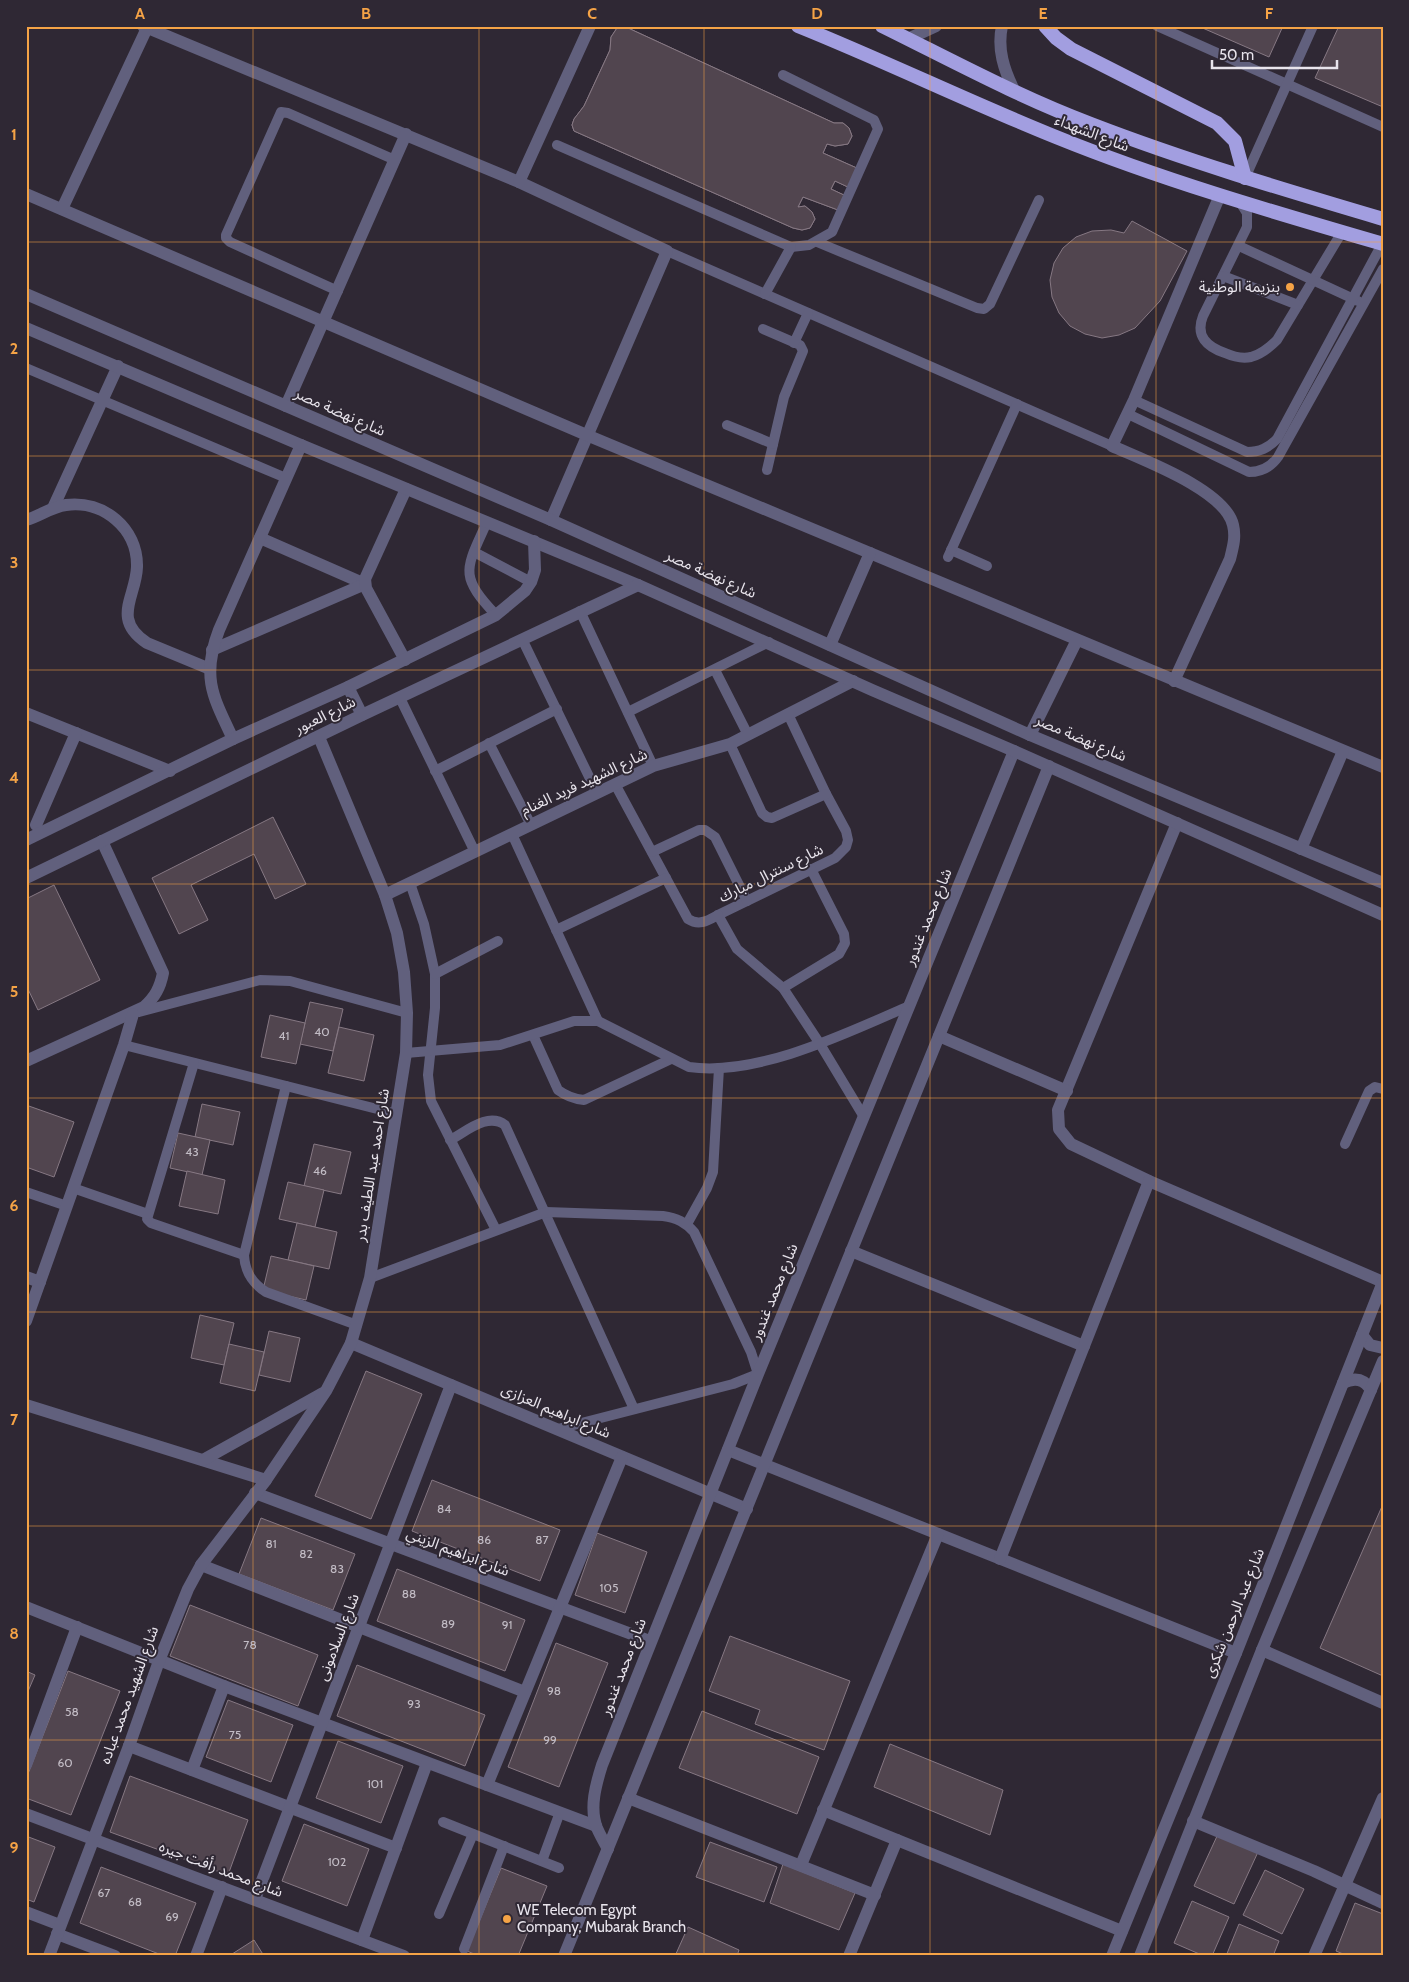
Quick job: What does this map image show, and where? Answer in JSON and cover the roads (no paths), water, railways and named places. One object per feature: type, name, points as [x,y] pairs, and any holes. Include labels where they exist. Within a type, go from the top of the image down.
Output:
[{"type":"highway","name":"شارع الشهداء","points":[[798,26],[862,52],[1055,137],[1135,167],[1240,202],[1383,244]]},
{"type":"highway","name":"شارع الشهداء","points":[[882,26],[1014,90],[1090,124],[1245,178],[1383,219]]},
{"type":"highway","points":[[1045,26],[1056,38],[1071,49],[1218,123],[1234,141],[1245,178]]},
{"type":"street","points":[[519,182],[590,26]]},
{"type":"street","points":[[908,39],[936,26]]},
{"type":"street","points":[[1002,26],[1000,50],[1005,71],[1014,90]]},
{"type":"street","points":[[62,209],[145,27],[519,182],[667,251],[589,436],[551,520]]},
{"type":"street","points":[[286,406],[406,134]]},
{"type":"street","points":[[26,194],[589,436],[1383,767]]},
{"type":"street","points":[[1174,681],[1230,559],[1235,539],[1233,522],[1221,505],[1183,478],[1112,446],[1128,414],[1220,195]]},
{"type":"street","name":"شارع نهضة مصر","points":[[26,294],[551,520],[1030,734],[1383,883]]},
{"type":"street","points":[[26,328],[638,585],[1383,914]]},
{"type":"street","points":[[54,508],[118,366]]},
{"type":"street","points":[[233,739],[212,691],[210,669],[212,650],[219,630],[301,445]]},
{"type":"street","points":[[365,584],[368,571],[406,489]]},
{"type":"street","points":[[26,520],[54,508],[80,504],[94,506],[117,520],[130,536],[136,555],[137,568],[127,612],[133,630],[138,637],[147,643],[210,669]]},
{"type":"street","points":[[260,538],[365,584],[405,660]]},
{"type":"street","points":[[531,582],[535,570],[534,541]]},
{"type":"street","points":[[830,645],[870,553]]},
{"type":"street","name":"شارع العبور","points":[[26,840],[36,825],[170,771],[233,739],[348,687],[496,615],[525,591],[531,582]]},
{"type":"street","points":[[212,650],[365,584]]},
{"type":"street","name":"شارع العبور","points":[[26,878],[362,715],[638,585]]},
{"type":"street","points":[[1030,734],[1077,640]]},
{"type":"street","name":"شارع الشهيد فريد الغنام","points":[[385,895],[653,766],[730,744],[853,681]]},
{"type":"street","points":[[348,687],[362,715]]},
{"type":"street","points":[[26,713],[170,771]]},
{"type":"street","points":[[36,825],[76,733]]},
{"type":"street","name":"شارع احمد عبد اللطيف بدر","points":[[201,1565],[266,1480],[326,1391],[351,1343],[370,1278],[406,1053],[407,1013],[404,972],[397,933],[385,895],[319,737]]},
{"type":"street","name":"شارع محمد غندور","points":[[608,1849],[596,1826],[594,1805],[596,1785],[650,1641],[1014,751]]},
{"type":"street","points":[[1301,849],[1343,751]]},
{"type":"street","points":[[564,1956],[766,1465],[851,1251],[1049,766]]},
{"type":"street","points":[[1176,823],[1058,1110],[1059,1129],[1071,1144],[1149,1181],[1383,1282]]},
{"type":"street","points":[[26,1061],[133,1014],[154,998],[160,986],[163,973],[102,841]]},
{"type":"street","points":[[26,1321],[124,1045],[133,1014]]},
{"type":"street","points":[[939,1036],[1067,1091]]},
{"type":"street","points":[[1000,1559],[1149,1181]]},
{"type":"street","points":[[851,1251],[1084,1346]]},
{"type":"street","points":[[26,1277],[40,1282]]},
{"type":"street","name":"شارع عبد الرحمن شكرى","points":[[1112,1956],[1236,1653],[1383,1282]]},
{"type":"street","points":[[1362,1335],[1370,1345],[1383,1348]]},
{"type":"street","name":"شارع ابراهيم العزازى","points":[[351,1343],[747,1510]]},
{"type":"street","points":[[1140,1956],[1262,1650],[1383,1361]]},
{"type":"street","points":[[1343,1384],[1349,1380],[1362,1381],[1371,1390]]},
{"type":"street","name":"شارع السلامونى","points":[[255,1900],[452,1385]]},
{"type":"street","points":[[203,1460],[326,1391]]},
{"type":"street","points":[[26,1406],[266,1480]]},
{"type":"street","points":[[728,1450],[1236,1653]]},
{"type":"street","points":[[487,1785],[622,1457]]},
{"type":"street","name":"شارع ابراهيم الزيني","points":[[255,1493],[650,1641]]},
{"type":"street","points":[[801,1865],[938,1534]]},
{"type":"street","points":[[201,1565],[525,1692]]},
{"type":"street","name":"شارع الشهيد محمد عباده","points":[[49,1956],[181,1604],[201,1565]]},
{"type":"street","points":[[26,1607],[322,1724],[596,1826]]},
{"type":"street","points":[[26,1765],[77,1627]]},
{"type":"street","points":[[1262,1650],[1383,1703]]},
{"type":"street","points":[[192,1770],[224,1686]]},
{"type":"street","points":[[129,1746],[396,1848]]},
{"type":"street","points":[[362,1940],[427,1763]]},
{"type":"street","points":[[628,1798],[875,1894]]},
{"type":"street","points":[[1314,1956],[1383,1798]]},
{"type":"street","points":[[823,1810],[1122,1931]]},
{"type":"street","name":"شارع محمد رأفت جيره","points":[[26,1814],[404,1956]]},
{"type":"street","points":[[1193,1821],[1314,1871],[1383,1903]]},
{"type":"street","points":[[850,1956],[897,1840]]},
{"type":"street","points":[[196,1956],[222,1887]]},
{"type":"street","points":[[26,1912],[115,1956]]},
{"type":"lane","points":[[1157,26],[1383,127]]},
{"type":"lane","points":[[1245,178],[1313,26]]},
{"type":"lane","points":[[557,145],[791,247],[800,247],[818,242],[832,232],[877,134],[877,124],[874,120],[782,75]]},
{"type":"lane","points":[[338,291],[230,242],[226,235],[281,112],[288,112],[395,160]]},
{"type":"lane","points":[[818,242],[977,308],[984,309],[990,304],[1039,200]]},
{"type":"lane","points":[[1240,202],[1247,213],[1247,227],[1201,322],[1200,329],[1204,342],[1214,350],[1236,358],[1252,357],[1261,353],[1277,340],[1342,232]]},
{"type":"lane","points":[[1134,400],[1247,452],[1264,450],[1278,439],[1383,244]]},
{"type":"lane","points":[[1239,246],[1363,304]]},
{"type":"lane","points":[[765,294],[791,247]]},
{"type":"lane","points":[[667,251],[1112,446]]},
{"type":"lane","points":[[1128,414],[1249,472],[1267,468],[1273,463],[1383,269]]},
{"type":"lane","points":[[1223,276],[1298,305]]},
{"type":"lane","points":[[794,343],[808,313]]},
{"type":"lane","points":[[763,329],[801,346],[803,351],[784,397],[767,470]]},
{"type":"lane","points":[[26,368],[286,478]]},
{"type":"lane","points":[[987,566],[950,553],[1017,404]]},
{"type":"lane","points":[[727,425],[773,444]]},
{"type":"lane","points":[[1232,464],[1239,448]]},
{"type":"lane","points":[[487,522],[474,552],[469,570],[470,580],[478,596],[496,615]]},
{"type":"lane","points":[[474,552],[531,582]]},
{"type":"lane","points":[[580,611],[653,766]]},
{"type":"lane","points":[[523,640],[597,793]]},
{"type":"lane","points":[[628,712],[769,642]]},
{"type":"lane","points":[[715,670],[748,735]]},
{"type":"lane","points":[[400,698],[475,852]]},
{"type":"lane","points":[[435,771],[557,709]]},
{"type":"lane","name":"شارع سنترال مبارك","points":[[788,714],[846,831],[848,840],[846,847],[835,858],[718,915],[738,949],[782,988],[820,1044],[864,1117]]},
{"type":"lane","points":[[489,743],[531,825]]},
{"type":"lane","points":[[730,744],[767,818],[772,818],[826,794]]},
{"type":"lane","points":[[615,784],[688,919],[702,923],[718,915]]},
{"type":"lane","points":[[652,852],[699,830],[710,833],[715,836],[747,901]]},
{"type":"lane","points":[[512,834],[598,1021]]},
{"type":"lane","points":[[782,988],[839,954],[844,948],[844,934],[811,870]]},
{"type":"lane","points":[[556,930],[666,878]]},
{"type":"lane","points":[[410,883],[424,924],[435,974],[435,1008],[428,1074],[431,1101],[496,1230]]},
{"type":"lane","points":[[435,974],[498,940]]},
{"type":"lane","points":[[133,1014],[260,980],[277,979],[407,1013]]},
{"type":"lane","points":[[406,1053],[500,1045],[574,1021],[598,1021],[689,1067],[719,1068],[763,1061],[820,1044],[909,1006]]},
{"type":"lane","points":[[533,1035],[558,1090],[565,1096],[575,1099],[584,1100],[671,1059]]},
{"type":"lane","points":[[124,1045],[396,1114]]},
{"type":"lane","points":[[194,1063],[147,1219],[244,1255]]},
{"type":"lane","points":[[686,1224],[707,1188],[713,1172],[719,1068]]},
{"type":"lane","points":[[286,1086],[244,1255],[245,1267],[249,1277],[256,1286],[266,1292],[357,1325]]},
{"type":"lane","points":[[1345,1144],[1369,1092],[1375,1087],[1383,1089]]},
{"type":"lane","points":[[450,1140],[484,1121],[499,1120],[505,1125],[634,1409]]},
{"type":"lane","points":[[73,1188],[148,1214]]},
{"type":"lane","points":[[26,1192],[67,1206]]},
{"type":"lane","points":[[370,1278],[546,1212],[663,1216],[676,1218],[686,1224],[694,1232],[751,1352],[758,1374],[734,1384],[558,1429]]},
{"type":"lane","points":[[542,1861],[560,1812]]},
{"type":"lane","points":[[443,1822],[559,1868]]},
{"type":"lane","points":[[439,1914],[473,1834]]},
{"type":"lane","points":[[464,1949],[504,1846]]},
{"type":"place","name":"بنزيمة الوطنية","points":[[1290,287]]},
{"type":"place","name":"WE Telecom Egypt Company, Mubarak Branch","points":[[507,1919]]}]
